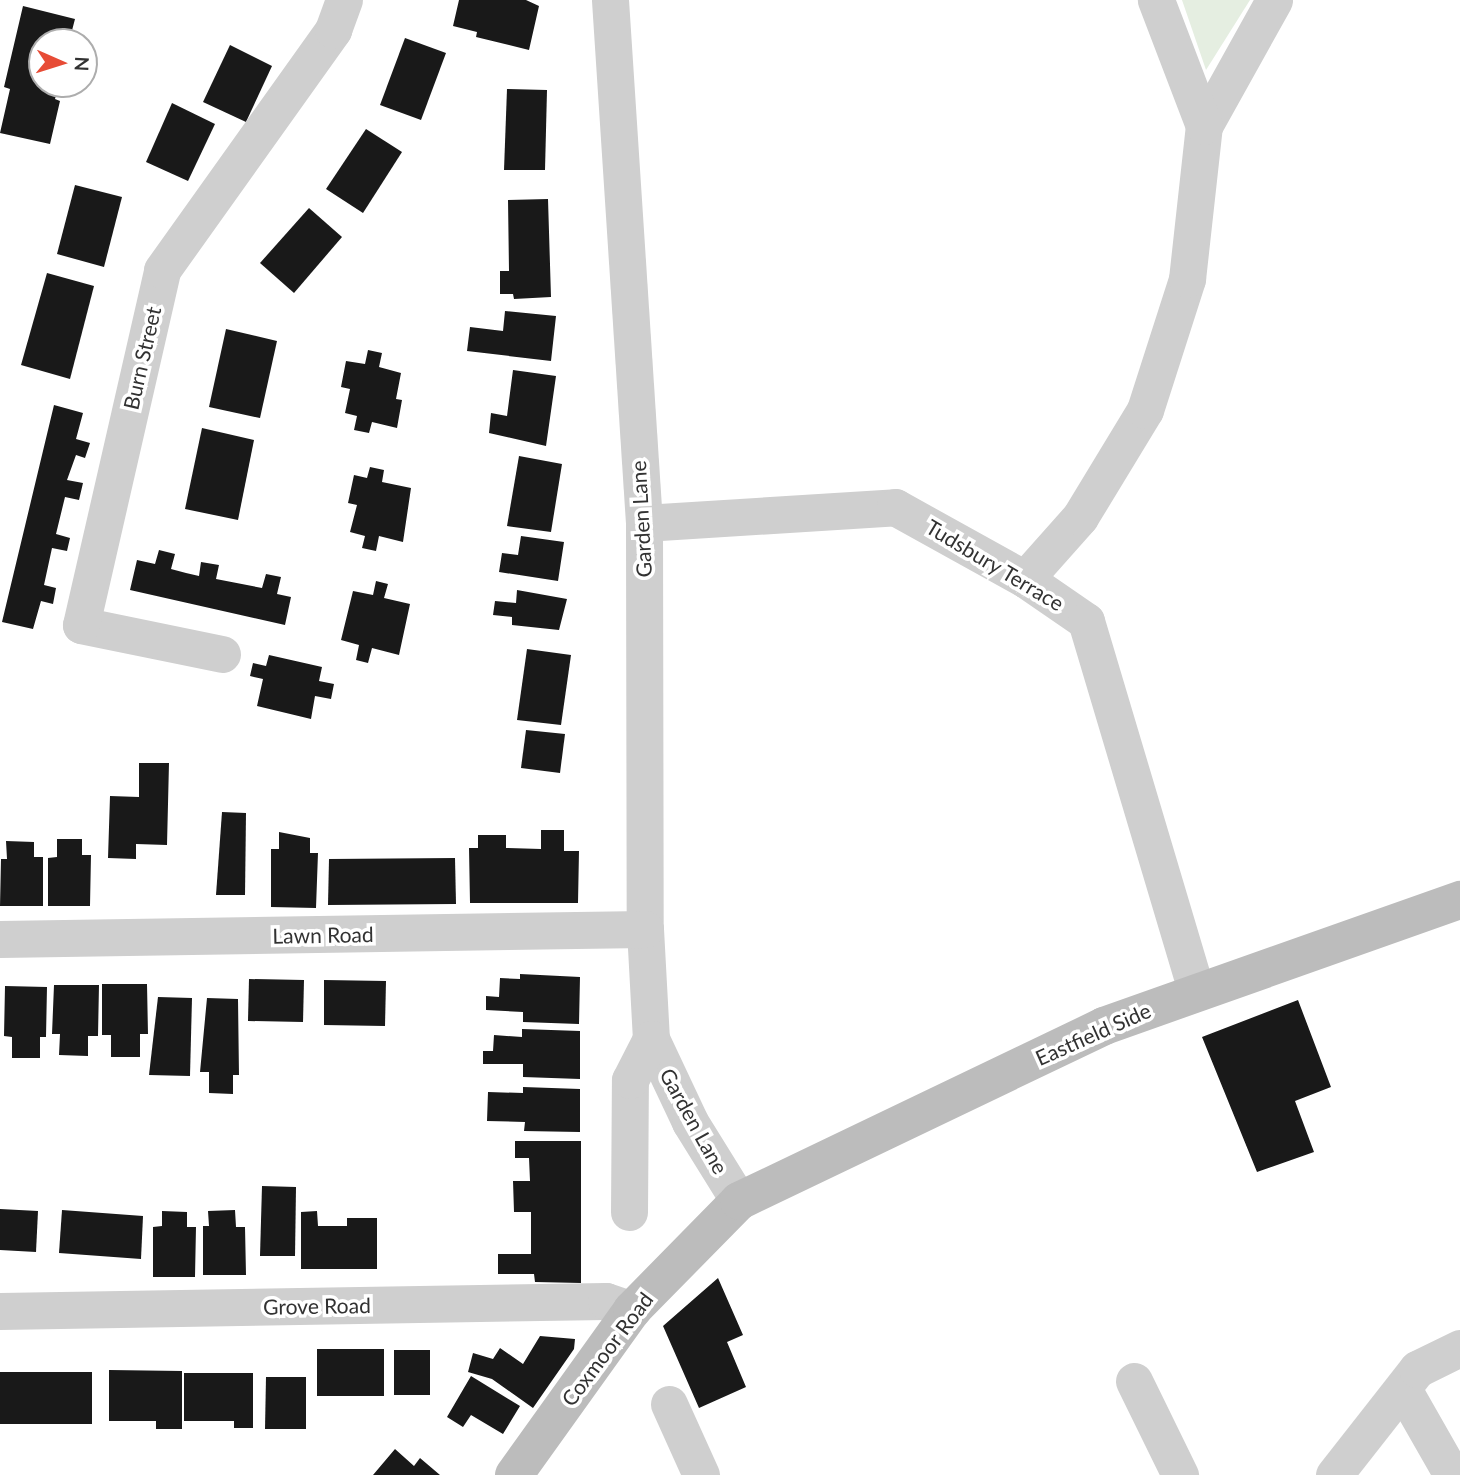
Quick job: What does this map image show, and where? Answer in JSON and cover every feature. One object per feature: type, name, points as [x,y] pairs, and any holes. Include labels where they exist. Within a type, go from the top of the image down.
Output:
[{"type":"street","name":"Burn Street","points":[[222,654],[81,625],[162,270],[332,30],[344,0]]},
{"type":"street","name":"Garden Lane","points":[[610,0],[644,523],[645,929],[651,1039],[690,1122],[739,1201]]},
{"type":"street","points":[[1156,0],[1204,126]]},
{"type":"street","points":[[1025,579],[1080,517],[1145,411],[1187,279],[1204,126],[1275,0]]},
{"type":"street","name":"Tudsbury Terrace","points":[[644,523],[895,507],[1025,579],[1086,621],[1196,991]]},
{"type":"street","name":"Eastfield Side","points":[[739,1201],[1104,1026],[1196,991],[1460,900]]},
{"type":"street","name":"Lawn Road","points":[[0,939],[645,929]]},
{"type":"street","name":"Garden Lane","points":[[629,1212],[630,1080],[651,1039]]},
{"type":"street","name":"Coxmoor Road","points":[[514,1475],[632,1310],[739,1201]]},
{"type":"street","name":"Grove Road","points":[[0,1311],[606,1301],[632,1310]]},
{"type":"street","points":[[1334,1475],[1417,1369],[1460,1348]]},
{"type":"street","points":[[1135,1381],[1180,1475]]},
{"type":"street","points":[[1403,1389],[1452,1475]]},
{"type":"street","points":[[669,1404],[701,1475]]},
{"type":"shaded area","points":[[1182,0],[1250,0],[1206,70]]},
{"type":"building","points":[[459,0],[526,0],[539,6],[529,50],[476,37],[477,32],[453,26]]},
{"type":"building","points":[[23,6],[75,19],[73,28],[28,28],[28,98],[55,98],[60,101],[50,144],[0,133],[10,89],[4,87]]},
{"type":"building","points":[[405,38],[446,53],[421,120],[380,105]]},
{"type":"building","points":[[230,45],[272,66],[246,122],[203,102]]},
{"type":"building","points":[[507,89],[547,90],[545,170],[504,170]]},
{"type":"building","points":[[172,103],[215,124],[188,181],[146,162]]},
{"type":"building","points":[[366,129],[402,152],[363,213],[326,189]]},
{"type":"building","points":[[75,185],[122,197],[104,267],[57,254]]},
{"type":"building","points":[[548,199],[551,297],[514,299],[513,294],[500,294],[500,271],[509,271],[508,200]]},
{"type":"building","points":[[309,208],[342,237],[294,293],[260,263]]},
{"type":"building","points":[[47,273],[94,286],[70,379],[21,365]]},
{"type":"building","points":[[505,311],[556,316],[551,361],[467,351],[470,327],[503,331]]},
{"type":"building","points":[[226,329],[277,341],[260,418],[209,407]]},
{"type":"building","points":[[368,350],[382,353],[379,367],[401,373],[396,399],[402,400],[397,428],[372,422],[369,433],[354,430],[357,416],[345,413],[350,389],[341,387],[346,361],[365,364]]},
{"type":"building","points":[[513,370],[556,376],[546,446],[489,433],[491,413],[507,416]]},
{"type":"building","points":[[54,405],[83,413],[76,439],[90,443],[85,458],[76,455],[67,480],[83,483],[79,500],[65,497],[56,534],[70,538],[67,551],[52,548],[44,585],[56,588],[53,604],[41,601],[33,629],[2,622]]},
{"type":"building","points":[[202,428],[254,440],[238,520],[185,509]]},
{"type":"building","points":[[519,456],[562,464],[551,532],[507,526]]},
{"type":"building","points":[[370,467],[384,470],[382,482],[411,488],[403,542],[379,536],[376,551],[362,548],[365,536],[350,532],[357,505],[348,503],[354,475],[367,478]]},
{"type":"building","points":[[521,536],[564,542],[558,581],[499,572],[502,553],[518,555]]},
{"type":"building","points":[[159,550],[175,554],[171,569],[199,576],[201,562],[219,565],[216,579],[262,588],[266,574],[281,577],[277,594],[291,597],[285,625],[130,590],[137,560],[155,564]]},
{"type":"building","points":[[376,581],[388,584],[384,598],[410,604],[399,655],[372,648],[368,663],[356,660],[359,645],[341,640],[353,591],[373,595]]},
{"type":"building","points":[[517,590],[567,599],[559,630],[512,625],[512,617],[493,615],[495,601],[516,603]]},
{"type":"building","points":[[527,649],[571,655],[561,725],[517,720]]},
{"type":"building","points":[[269,655],[322,667],[319,681],[334,684],[331,699],[315,696],[311,719],[257,706],[263,679],[250,676],[253,663],[266,666]]},
{"type":"building","points":[[526,730],[565,734],[560,773],[521,768]]},
{"type":"building","points":[[139,763],[169,763],[167,845],[136,844],[136,859],[108,858],[110,796],[139,797]]},
{"type":"building","points":[[222,812],[246,813],[245,895],[216,895]]},
{"type":"building","points":[[541,830],[564,830],[564,851],[579,851],[578,903],[470,903],[469,848],[478,848],[478,835],[506,835],[506,848],[541,849]]},
{"type":"building","points":[[279,832],[310,838],[310,853],[318,853],[316,908],[271,907],[271,849],[279,849]]},
{"type":"building","points":[[57,839],[82,839],[82,855],[91,855],[90,906],[48,906],[48,858],[57,857]]},
{"type":"building","points":[[6,841],[34,842],[34,857],[43,857],[43,906],[0,906],[1,859],[7,859]]},
{"type":"building","points":[[455,858],[456,904],[328,905],[329,859]]},
{"type":"building","points":[[520,974],[580,977],[579,1024],[523,1022],[523,1012],[486,1010],[486,996],[499,997],[500,978],[520,979]]},
{"type":"building","points":[[249,979],[304,980],[303,1022],[248,1021]]},
{"type":"building","points":[[324,980],[386,981],[385,1026],[324,1025]]},
{"type":"building","points":[[102,984],[147,984],[148,1034],[140,1034],[140,1057],[111,1057],[111,1035],[102,1035]]},
{"type":"building","points":[[54,985],[99,985],[98,1036],[88,1036],[88,1056],[59,1055],[60,1034],[52,1034]]},
{"type":"building","points":[[5,986],[47,987],[46,1037],[40,1037],[40,1058],[12,1058],[12,1037],[4,1036]]},
{"type":"building","points":[[158,997],[192,998],[190,1076],[149,1075]]},
{"type":"building","points":[[207,998],[238,999],[239,1075],[233,1075],[233,1094],[209,1093],[209,1072],[200,1072]]},
{"type":"building","points":[[1298,1000],[1331,1087],[1295,1101],[1314,1152],[1257,1172],[1202,1037]]},
{"type":"building","points":[[522,1029],[580,1031],[580,1079],[523,1077],[523,1064],[483,1064],[483,1051],[493,1051],[494,1035],[522,1037]]},
{"type":"building","points":[[523,1087],[580,1089],[580,1132],[524,1131],[525,1122],[487,1121],[488,1092],[523,1093]]},
{"type":"building","points":[[515,1141],[581,1141],[581,1283],[535,1282],[534,1274],[498,1274],[498,1254],[531,1254],[531,1212],[514,1212],[513,1181],[530,1181],[529,1158],[515,1158]]},
{"type":"building","points":[[262,1186],[296,1187],[295,1256],[260,1256]]},
{"type":"building","points":[[0,1209],[38,1211],[36,1252],[0,1250]]},
{"type":"building","points":[[62,1210],[143,1216],[141,1259],[59,1253]]},
{"type":"building","points":[[235,1210],[236,1227],[245,1227],[246,1275],[203,1275],[203,1226],[209,1226],[208,1211]]},
{"type":"building","points":[[162,1211],[187,1212],[187,1227],[196,1227],[195,1277],[153,1277],[153,1227],[162,1226]]},
{"type":"building","points":[[317,1211],[318,1226],[347,1226],[347,1218],[377,1218],[377,1269],[301,1269],[301,1212]]},
{"type":"building","points":[[718,1278],[743,1335],[727,1342],[746,1387],[699,1408],[663,1326]]},
{"type":"building","points":[[540,1336],[575,1339],[574,1349],[533,1408],[492,1379],[468,1372],[473,1353],[493,1359],[500,1348],[523,1364]]},
{"type":"building","points":[[317,1349],[384,1349],[384,1396],[317,1396]]},
{"type":"building","points":[[394,1350],[430,1350],[430,1395],[394,1395]]},
{"type":"building","points":[[109,1370],[182,1371],[182,1429],[156,1429],[156,1421],[109,1421]]},
{"type":"building","points":[[0,1372],[92,1372],[92,1424],[0,1424]]},
{"type":"building","points":[[184,1373],[253,1373],[253,1428],[234,1428],[234,1421],[184,1421]]},
{"type":"building","points":[[471,1376],[520,1406],[503,1434],[471,1415],[463,1427],[447,1417]]},
{"type":"building","points":[[266,1377],[306,1377],[306,1429],[265,1429]]},
{"type":"building","points":[[395,1449],[414,1466],[420,1458],[440,1475],[373,1475]]}]
